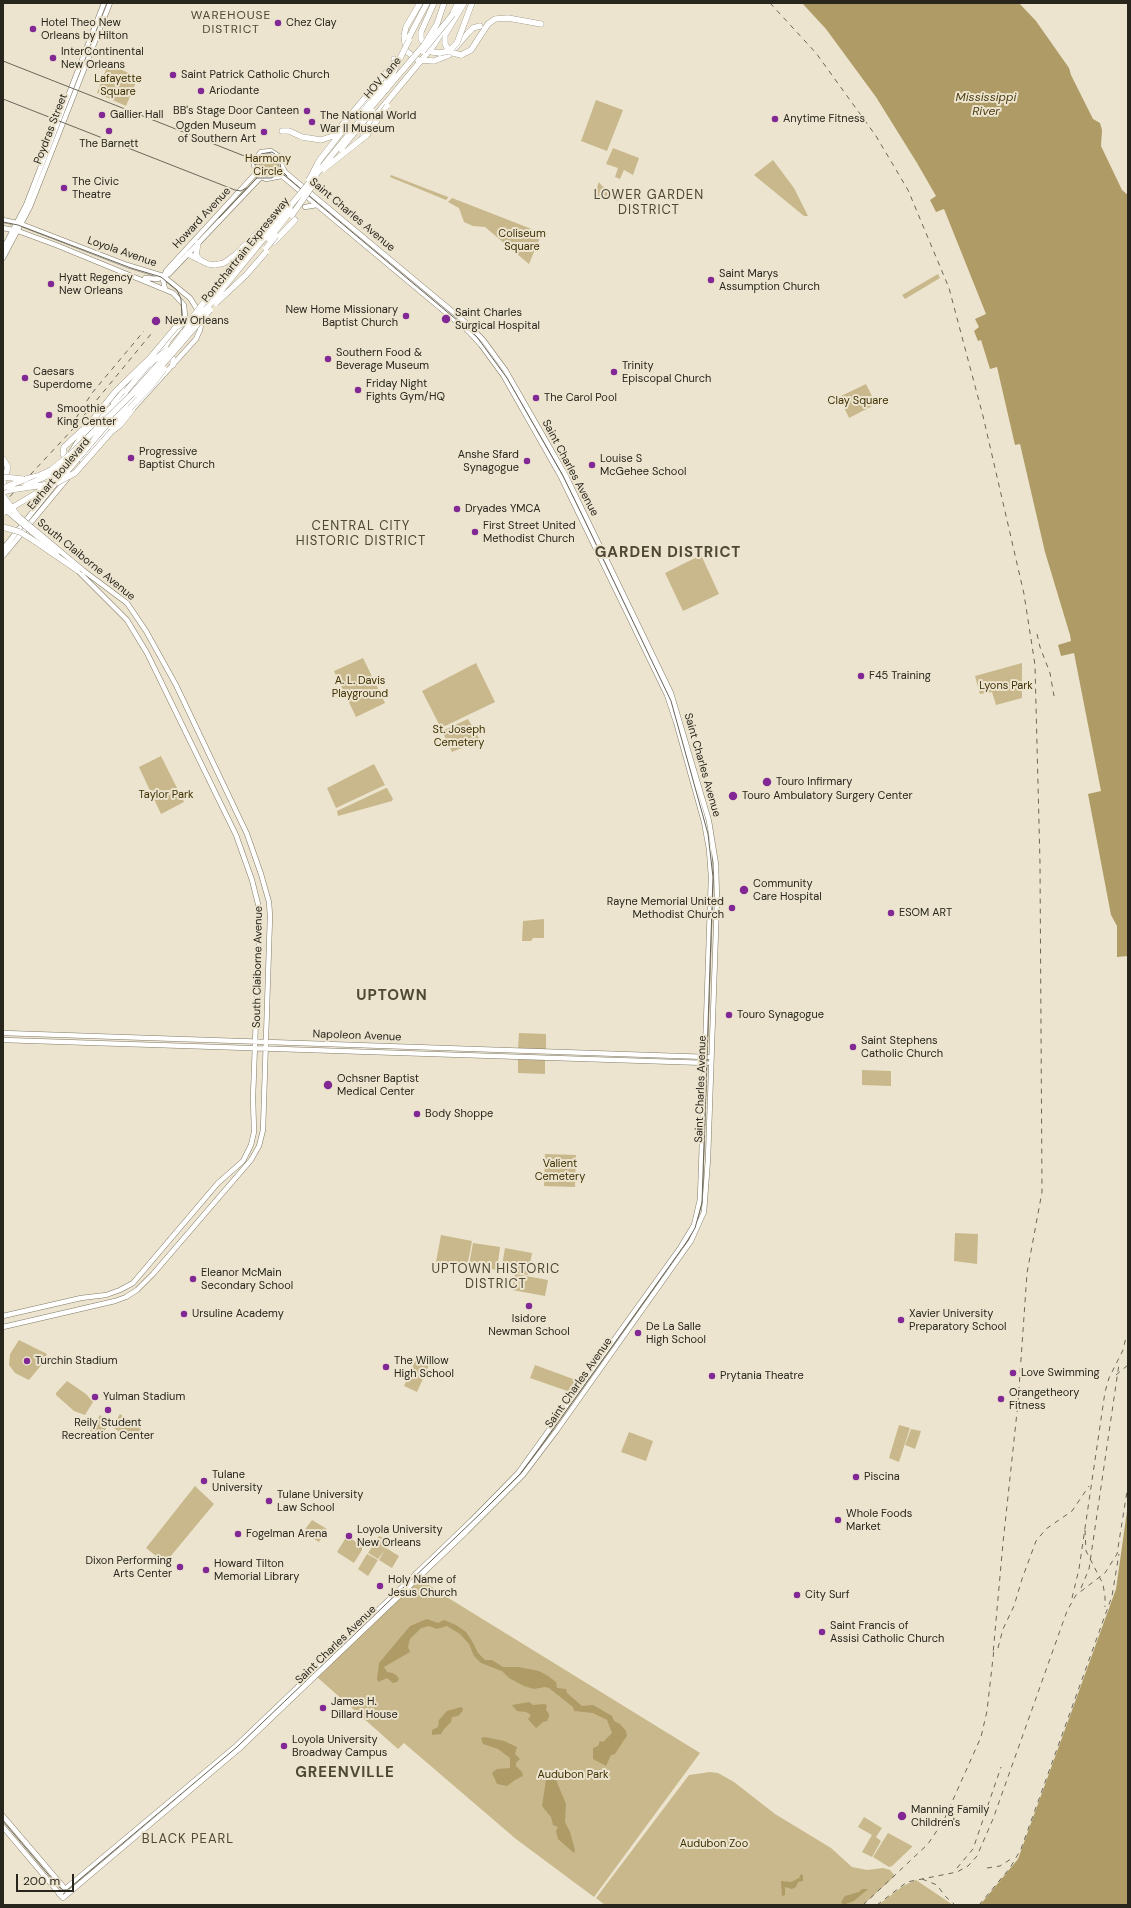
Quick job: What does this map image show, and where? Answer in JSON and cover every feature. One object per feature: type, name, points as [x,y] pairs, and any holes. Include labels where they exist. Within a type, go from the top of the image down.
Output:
[{"type":"highway","points":[[420,3],[404,31],[404,48],[409,55],[418,60],[434,61],[449,55],[471,30],[480,26]]},
{"type":"highway","name":"Pontchartrain Expressway","points":[[3,488],[42,474],[60,464],[93,426],[147,377],[309,180],[392,75],[427,3]]},
{"type":"highway","points":[[434,3],[422,32],[421,39],[427,49],[440,54],[448,51],[456,43],[472,3]]},
{"type":"highway","name":"HOV Lane","points":[[93,426],[116,391],[150,358],[176,327],[203,313],[367,112],[424,45],[436,24],[444,3]]},
{"type":"highway","name":"Pontchartrain Expressway","points":[[3,492],[44,478],[61,469],[132,401],[180,347],[287,217],[316,178],[436,36],[458,3]]},
{"type":"highway","points":[[464,3],[446,33],[445,38],[446,47],[455,54],[461,55],[468,52],[488,24],[495,19],[503,18],[540,24]]},
{"type":"highway","points":[[338,124],[335,136],[343,145],[355,146],[377,114],[434,45],[452,14]]},
{"type":"highway","points":[[458,26],[461,36],[458,46]]},
{"type":"highway","points":[[282,131],[289,131],[302,137],[321,140],[327,139],[337,132],[390,69],[409,40]]},
{"type":"highway","points":[[309,180],[319,161],[361,106],[389,74],[395,63],[394,59]]},
{"type":"highway","points":[[324,169],[367,135],[387,106],[420,69]]},
{"type":"highway","points":[[244,279],[266,248],[287,223],[313,185],[316,178]]},
{"type":"highway","points":[[188,254],[200,261],[215,265],[227,262],[282,208],[287,206]]},
{"type":"highway","points":[[216,303],[246,275],[295,220]]},
{"type":"highway","points":[[198,243],[196,255],[200,261]]},
{"type":"highway","points":[[67,461],[63,452],[64,447],[105,416],[148,365],[165,352],[183,334],[207,297],[246,250]]},
{"type":"highway","points":[[93,426],[149,370],[159,352],[167,343]]},
{"type":"highway","points":[[10,490],[55,483],[75,473],[156,380],[180,347]]},
{"type":"highway","points":[[159,352],[166,352],[173,359],[173,365]]},
{"type":"highway","points":[[4,510],[42,490],[64,475],[109,422]]},
{"type":"highway","points":[[69,442],[66,447],[70,453]]},
{"type":"highway","points":[[3,459],[8,467],[3,484]]},
{"type":"highway","points":[[3,473],[3,479],[26,479]]},
{"type":"highway","points":[[3,496],[18,516]]},
{"type":"highway","points":[[3,527],[20,532],[80,572]]},
{"type":"main road","name":"Poydras Street","points":[[3,249],[30,207],[70,106],[104,3]]},
{"type":"main road","name":"Poydras Street","points":[[19,223],[64,104],[110,3]]},
{"type":"main road","points":[[64,104],[70,106]]},
{"type":"main road","name":"Saint Charles Avenue","points":[[3,1827],[61,1896],[239,1749],[362,1628],[522,1475],[565,1420],[695,1236],[702,1220],[706,1196],[717,877],[714,848],[702,794],[671,693],[574,491],[551,455],[526,410],[501,372],[475,338],[285,172],[281,159],[276,153],[266,151],[259,154],[254,160],[256,173]]},
{"type":"main road","points":[[276,177],[282,166]]},
{"type":"main road","points":[[256,173],[261,177]]},
{"type":"main road","name":"Howard Avenue","points":[[164,277],[256,173]]},
{"type":"main road","name":"Saint Charles Avenue","points":[[261,177],[266,179],[282,176],[317,205],[347,226]]},
{"type":"main road","name":"Howard Avenue","points":[[172,267],[188,254],[261,177]]},
{"type":"main road","points":[[305,207],[317,205]]},
{"type":"main road","name":"Loyola Avenue","points":[[3,220],[19,223],[102,256],[164,277],[177,286],[191,299],[201,315],[202,325],[198,336],[173,365]]},
{"type":"main road","name":"Loyola Avenue","points":[[3,228],[15,230],[35,237],[138,277],[175,294]]},
{"type":"main road","name":"Poydras Street","points":[[3,257],[15,230]]},
{"type":"main road","points":[[35,237],[38,231]]},
{"type":"main road","points":[[67,250],[70,243]]},
{"type":"main road","points":[[100,262],[102,256]]},
{"type":"main road","points":[[127,265],[131,275]]},
{"type":"main road","points":[[138,277],[152,279],[164,277],[165,289]]},
{"type":"main road","points":[[177,286],[175,294],[182,301],[186,298],[191,299]]},
{"type":"main road","name":"Earhart Boulevard","points":[[3,549],[55,484],[78,440],[93,426],[182,325],[186,312],[182,301]]},
{"type":"main road","points":[[131,409],[173,365]]},
{"type":"main road","name":"Earhart Boulevard","points":[[3,556],[90,451],[110,431]]},
{"type":"main road","points":[[78,440],[79,448],[90,451]]},
{"type":"main road","points":[[70,453],[80,463]]},
{"type":"main road","name":"Saint Charles Avenue","points":[[414,1579],[501,1492],[524,1466],[686,1239],[696,1219],[700,1199],[711,877],[709,850],[677,723],[667,695],[551,455]]},
{"type":"main road","points":[[67,461],[72,465],[80,463]]},
{"type":"main road","name":"South Claiborne Avenue","points":[[3,502],[80,572],[127,620],[146,651],[239,841],[260,912],[253,1097],[255,1123],[254,1132],[247,1153],[236,1168],[218,1183],[193,1211],[137,1278],[126,1287],[114,1293],[81,1298],[3,1316]]},
{"type":"main road","name":"South Claiborne Avenue","points":[[3,1327],[115,1301],[126,1297],[143,1285],[246,1166],[256,1152],[263,1130],[270,910],[261,874],[249,839],[176,685],[139,619],[127,604],[80,572],[4,510]]},
{"type":"main road","name":"Napoleon Avenue","points":[[3,1033],[711,1057]]},
{"type":"main road","points":[[706,1034],[712,1035]]},
{"type":"main road","points":[[255,1035],[266,1035]]},
{"type":"main road","name":"Napoleon Avenue","points":[[3,1040],[711,1063]]},
{"type":"main road","points":[[3,1816],[67,1891]]},
{"type":"green space","name":"Lafayette Square","points":[[108,64],[138,77],[126,106],[97,93]]},
{"type":"green space","points":[[596,100],[623,110],[607,151],[581,141]]},
{"type":"green space","points":[[613,148],[639,158],[633,175],[624,170],[620,179],[615,177],[618,168],[606,164]]},
{"type":"green space","name":"Harmony Circle","points":[[268,154],[276,157],[279,165],[276,173],[268,176],[260,173],[257,165],[260,157]]},
{"type":"green space","points":[[773,160],[794,188],[808,216],[804,216],[754,175]]},
{"type":"green space","points":[[391,175],[448,198],[446,200],[390,177]]},
{"type":"green space","points":[[599,182],[602,186],[618,193],[622,192],[619,200],[615,201],[616,199],[610,197],[608,201],[594,196]]},
{"type":"green space","name":"Coliseum Square","points":[[452,198],[542,233],[529,264],[485,227],[473,226],[464,222],[459,208],[448,202]]},
{"type":"green space","points":[[938,274],[940,278],[905,299],[902,295]]},
{"type":"green space","name":"Clay Square","points":[[866,384],[876,404],[849,418],[839,397]]},
{"type":"green space","points":[[701,555],[719,594],[683,611],[665,573]]},
{"type":"green space","name":"A. L. Davis Playground","points":[[363,658],[385,703],[356,717],[334,671]]},
{"type":"green space","points":[[476,663],[495,702],[441,728],[422,691]]},
{"type":"green space","name":"Lyons Park","points":[[1022,663],[1022,698],[996,705],[992,692],[980,694],[975,676]]},
{"type":"green space","name":"St. Joseph Cemetery","points":[[468,719],[480,740],[452,752],[442,731]]},
{"type":"green space","name":"Taylor Park","points":[[161,756],[184,802],[161,814],[139,767]]},
{"type":"green space","points":[[374,764],[385,785],[336,808],[327,788]]},
{"type":"green space","points":[[386,788],[393,799],[392,801],[338,816],[337,811]]},
{"type":"green space","points":[[544,919],[544,938],[533,938],[531,941],[522,941],[523,921]]},
{"type":"green space","points":[[519,1033],[546,1034],[546,1050],[518,1050]]},
{"type":"green space","points":[[518,1059],[545,1060],[545,1074],[518,1073]]},
{"type":"green space","points":[[862,1070],[891,1071],[891,1086],[862,1085]]},
{"type":"green space","name":"Valient Cemetery","points":[[545,1154],[576,1155],[575,1187],[544,1186]]},
{"type":"green space","points":[[955,1233],[978,1234],[977,1264],[954,1261]]},
{"type":"green space","points":[[441,1235],[472,1241],[467,1267],[436,1262]]},
{"type":"green space","points":[[473,1243],[500,1247],[497,1270],[469,1265]]},
{"type":"green space","points":[[505,1248],[532,1253],[528,1275],[501,1271]]},
{"type":"green space","points":[[515,1274],[548,1280],[545,1296],[512,1290]]},
{"type":"green space","name":"Turchin Stadium","points":[[19,1340],[47,1354],[43,1363],[29,1380],[15,1373],[9,1365],[10,1354]]},
{"type":"green space","points":[[417,1357],[430,1363],[417,1392],[404,1386]]},
{"type":"green space","points":[[535,1365],[584,1383],[576,1394],[530,1378]]},
{"type":"green space","points":[[67,1381],[86,1394],[93,1402],[85,1415],[74,1411],[56,1395],[56,1393]]},
{"type":"green space","points":[[120,1414],[141,1429],[133,1441],[114,1428],[115,1422]]},
{"type":"green space","points":[[100,1415],[107,1420],[105,1423],[108,1425],[102,1435],[99,1434],[98,1436],[90,1431]]},
{"type":"green space","points":[[899,1425],[910,1428],[899,1462],[889,1458]]},
{"type":"green space","points":[[911,1429],[921,1431],[915,1449],[905,1445]]},
{"type":"green space","points":[[629,1432],[653,1441],[646,1461],[621,1452]]},
{"type":"green space","points":[[195,1486],[214,1504],[165,1563],[146,1548]]},
{"type":"green space","points":[[312,1520],[327,1529],[319,1542],[303,1532]]},
{"type":"green space","points":[[347,1536],[362,1546],[362,1550],[354,1563],[337,1552]]},
{"type":"green space","points":[[379,1536],[387,1539],[389,1545],[378,1559],[368,1553]]},
{"type":"green space","points":[[386,1548],[399,1556],[392,1568],[379,1560]]},
{"type":"green space","points":[[367,1554],[378,1560],[368,1576],[358,1569]]},
{"type":"green space","name":"Audubon Park","points":[[419,1578],[450,1599],[700,1753],[594,1897],[516,1839],[404,1743],[398,1749],[317,1677]]},
{"type":"green space","name":"Audubon Zoo","points":[[710,1772],[718,1773],[734,1782],[775,1814],[831,1848],[852,1867],[867,1870],[883,1868],[890,1870],[895,1876],[863,1905],[605,1905],[596,1898],[689,1775]]},
{"type":"green space","points":[[864,1817],[882,1828],[876,1837],[881,1841],[872,1857],[862,1852],[872,1835],[858,1827]]},
{"type":"green space","points":[[888,1833],[912,1846],[892,1866],[889,1867],[873,1857]]},
{"type":"green space","points":[[916,1880],[953,1905],[878,1905],[903,1886]]},
{"type":"water","name":"Mississippi River","points":[[802,3],[1019,3],[1036,21],[1069,68],[1093,119],[1100,123],[1102,130],[1101,146],[1122,190],[1128,195],[1128,956],[1117,957],[1117,926],[1111,915],[1088,794],[1101,791],[1074,653],[1061,656],[1058,645],[1071,641],[1070,635],[1045,552],[1020,444],[1015,445],[997,367],[990,369],[981,340],[978,341],[974,331],[979,327],[975,319],[986,314],[944,209],[936,212],[930,200],[936,196],[917,163],[876,97],[826,29]]},
{"type":"water","points":[[1128,1504],[1128,1905],[980,1905],[1018,1859],[1116,1589]]},
{"type":"water","points":[[427,1619],[438,1623],[444,1620],[456,1625],[466,1632],[478,1653],[485,1660],[492,1660],[503,1667],[518,1667],[539,1671],[548,1676],[556,1682],[557,1688],[566,1689],[567,1693],[582,1706],[593,1705],[612,1716],[614,1721],[620,1724],[626,1731],[627,1736],[615,1754],[611,1755],[606,1766],[593,1759],[593,1748],[598,1746],[600,1741],[603,1742],[612,1733],[607,1720],[593,1713],[574,1711],[573,1707],[549,1688],[545,1687],[534,1689],[524,1686],[509,1678],[502,1671],[481,1663],[474,1656],[469,1644],[460,1634],[447,1626],[437,1629],[429,1626],[421,1628],[410,1639],[408,1647],[410,1652],[384,1667],[387,1672],[393,1673],[397,1676],[399,1679],[397,1682],[393,1683],[387,1678],[378,1682],[379,1663],[410,1626]]},
{"type":"water","points":[[529,1702],[533,1705],[547,1705],[546,1710],[549,1717],[547,1721],[543,1722],[536,1728],[528,1719],[531,1715],[526,1712],[517,1711],[512,1705]]},
{"type":"water","points":[[461,1707],[463,1709],[462,1712],[458,1716],[452,1717],[451,1722],[441,1734],[432,1735],[432,1730],[438,1727],[439,1720],[447,1711]]},
{"type":"water","points":[[485,1737],[504,1741],[517,1747],[515,1754],[520,1759],[516,1763],[516,1766],[522,1772],[523,1776],[507,1786],[497,1784],[492,1773],[497,1769],[510,1768],[510,1758],[498,1749],[483,1744],[481,1738]]},
{"type":"water","points":[[549,1777],[553,1777],[556,1780],[566,1804],[565,1822],[570,1832],[575,1850],[574,1853],[558,1839],[556,1831],[558,1827],[553,1825],[551,1817],[542,1806],[546,1780]]},
{"type":"water","points":[[801,1874],[803,1875],[803,1881],[798,1882],[796,1887],[792,1889],[785,1887],[785,1895],[782,1896],[781,1881],[791,1882],[799,1878]]},
{"type":"water","points":[[862,1889],[868,1889],[854,1901],[843,1905],[841,1902],[845,1896],[859,1892]]},
{"type":"tram line","points":[[3,61],[252,159],[256,168]]},
{"type":"tram line","points":[[3,99],[235,190],[241,191],[246,188]]},
{"type":"tram line","points":[[255,165],[261,154],[272,152],[279,157],[281,170],[287,176]]},
{"type":"tram line","points":[[3,1821],[58,1886],[63,1890],[67,1890],[237,1747],[520,1474],[688,1240],[695,1228],[702,1203],[713,877],[708,834],[671,701],[563,476],[507,378],[477,337],[284,175],[279,174],[271,178],[257,178],[219,218]]},
{"type":"tram line","points":[[3,222],[18,225],[131,268],[161,277],[177,290],[181,299],[182,317],[179,324]]},
{"type":"railway","points":[[770,3],[816,53],[876,136],[908,190],[949,288],[983,416],[1024,594],[1035,665],[1040,863],[1042,1192],[1027,1273],[1018,1403],[993,1654]]},
{"type":"railway","points":[[76,418],[92,393],[144,331]]},
{"type":"railway","points":[[3,504],[72,430],[151,334]]},
{"type":"railway","points":[[1037,634],[1040,647],[1050,673],[1054,696]]},
{"type":"railway","points":[[1072,1598],[1079,1569],[1105,1392],[1109,1378],[1123,1350],[1126,1337]]},
{"type":"railway","points":[[1081,1588],[1089,1569],[1119,1364]]},
{"type":"railway","points":[[1116,1375],[1128,1365]]},
{"type":"railway","points":[[877,1905],[907,1882],[957,1872],[968,1866],[977,1856],[993,1819],[1067,1611],[1076,1595],[1105,1573],[1117,1554],[1128,1485]]},
{"type":"railway","points":[[998,1648],[1003,1629],[1014,1606],[1036,1541],[1046,1529],[1072,1511],[1089,1486]]},
{"type":"railway","points":[[1085,1530],[1086,1551],[1103,1584],[1105,1607]]},
{"type":"railway","points":[[979,1905],[1010,1868],[1021,1849],[1112,1596],[1119,1554]]},
{"type":"railway","points":[[863,1905],[928,1844],[944,1820],[981,1737],[987,1711],[994,1649]]},
{"type":"railway","points":[[957,1868],[973,1849],[1001,1767]]},
{"type":"railway","points":[[987,1868],[1000,1866],[1014,1857]]},
{"type":"railway","points":[[922,1879],[937,1885],[945,1896],[955,1905]]},
{"type":"place","name":"Chez Clay","points":[[278,23]]},
{"type":"place","name":"Hotel Theo New Orleans by Hilton","points":[[33,29]]},
{"type":"place","name":"InterContinental New Orleans","points":[[53,58]]},
{"type":"place","name":"Saint Patrick Catholic Church","points":[[173,75]]},
{"type":"place","name":"Ariodante","points":[[201,91]]},
{"type":"place","name":"BB's Stage Door Canteen","points":[[307,111]]},
{"type":"place","name":"Gallier Hall","points":[[102,115]]},
{"type":"place","name":"Anytime Fitness","points":[[775,119]]},
{"type":"place","name":"The National World War II Museum","points":[[312,122]]},
{"type":"place","name":"The Barnett","points":[[109,131]]},
{"type":"place","name":"Ogden Museum of Southern Art","points":[[264,132]]},
{"type":"place","name":"The Civic Theatre","points":[[64,188]]},
{"type":"place","name":"Saint Marys Assumption Church","points":[[711,280]]},
{"type":"place","name":"Hyatt Regency New Orleans","points":[[51,284]]},
{"type":"place","name":"New Home Missionary Baptist Church","points":[[406,316]]},
{"type":"place","name":"Saint Charles Surgical Hospital","points":[[446,319]]},
{"type":"place","name":"New Orleans","points":[[156,321]]},
{"type":"place","name":"Southern Food & Beverage Museum","points":[[328,359]]},
{"type":"place","name":"Trinity Episcopal Church","points":[[614,372]]},
{"type":"place","name":"Caesars Superdome","points":[[25,378]]},
{"type":"place","name":"Friday Night Fights Gym/HQ","points":[[358,390]]},
{"type":"place","name":"The Carol Pool","points":[[536,398]]},
{"type":"place","name":"Smoothie King Center","points":[[49,415]]},
{"type":"place","name":"Progressive Baptist Church","points":[[131,458]]},
{"type":"place","name":"Anshe Sfard Synagogue","points":[[527,461]]},
{"type":"place","name":"Louise S McGehee School","points":[[592,465]]},
{"type":"place","name":"Dryades YMCA","points":[[457,509]]},
{"type":"place","name":"First Street United Methodist Church","points":[[475,532]]},
{"type":"place","name":"F45 Training","points":[[861,676]]},
{"type":"place","name":"Touro Infirmary","points":[[767,782]]},
{"type":"place","name":"Touro Ambulatory Surgery Center","points":[[733,796]]},
{"type":"place","name":"Community Care Hospital","points":[[744,890]]},
{"type":"place","name":"Rayne Memorial United Methodist Church","points":[[732,908]]},
{"type":"place","name":"ESOM ART","points":[[891,913]]},
{"type":"place","name":"Touro Synagogue","points":[[729,1015]]},
{"type":"place","name":"Saint Stephens Catholic Church","points":[[853,1047]]},
{"type":"place","name":"Ochsner Baptist Medical Center","points":[[328,1085]]},
{"type":"place","name":"Body Shoppe","points":[[417,1114]]},
{"type":"place","name":"Eleanor McMain Secondary School","points":[[193,1279]]},
{"type":"place","name":"Isidore Newman School","points":[[529,1306]]},
{"type":"place","name":"Ursuline Academy","points":[[184,1314]]},
{"type":"place","name":"Xavier University Preparatory School","points":[[901,1320]]},
{"type":"place","name":"De La Salle High School","points":[[638,1333]]},
{"type":"place","name":"Turchin Stadium","points":[[27,1361]]},
{"type":"place","name":"The Willow High School","points":[[386,1367]]},
{"type":"place","name":"Love Swimming","points":[[1013,1373]]},
{"type":"place","name":"Prytania Theatre","points":[[712,1376]]},
{"type":"place","name":"Yulman Stadium","points":[[95,1397]]},
{"type":"place","name":"Orangetheory Fitness","points":[[1001,1399]]},
{"type":"place","name":"Reily Student Recreation Center","points":[[108,1410]]},
{"type":"place","name":"Piscina","points":[[856,1477]]},
{"type":"place","name":"Tulane University","points":[[204,1481]]},
{"type":"place","name":"Tulane University Law School","points":[[269,1501]]},
{"type":"place","name":"Whole Foods Market","points":[[838,1520]]},
{"type":"place","name":"Fogelman Arena","points":[[238,1534]]},
{"type":"place","name":"Loyola University New Orleans","points":[[349,1536]]},
{"type":"place","name":"Dixon Performing Arts Center","points":[[180,1567]]},
{"type":"place","name":"Howard Tilton Memorial Library","points":[[206,1570]]},
{"type":"place","name":"Holy Name of Jesus Church","points":[[380,1586]]},
{"type":"place","name":"City Surf","points":[[797,1595]]},
{"type":"place","name":"Saint Francis of Assisi Catholic Church","points":[[822,1632]]},
{"type":"place","name":"James H. Dillard House","points":[[323,1708]]},
{"type":"place","name":"Loyola University Broadway Campus","points":[[284,1746]]},
{"type":"place","name":"Manning Family Children's","points":[[902,1816]]},
{"type":"district","name":"WAREHOUSE DISTRICT","points":[[231,23]]},
{"type":"district","name":"LOWER GARDEN DISTRICT","points":[[649,204]]},
{"type":"district","name":"CENTRAL CITY HISTORIC DISTRICT","points":[[361,534]]},
{"type":"district","name":"GARDEN DISTRICT","points":[[668,553]]},
{"type":"district","name":"UPTOWN","points":[[392,996]]},
{"type":"district","name":"UPTOWN HISTORIC DISTRICT","points":[[496,1278]]},
{"type":"district","name":"GREENVILLE","points":[[345,1773]]},
{"type":"district","name":"BLACK PEARL","points":[[188,1840]]}]
